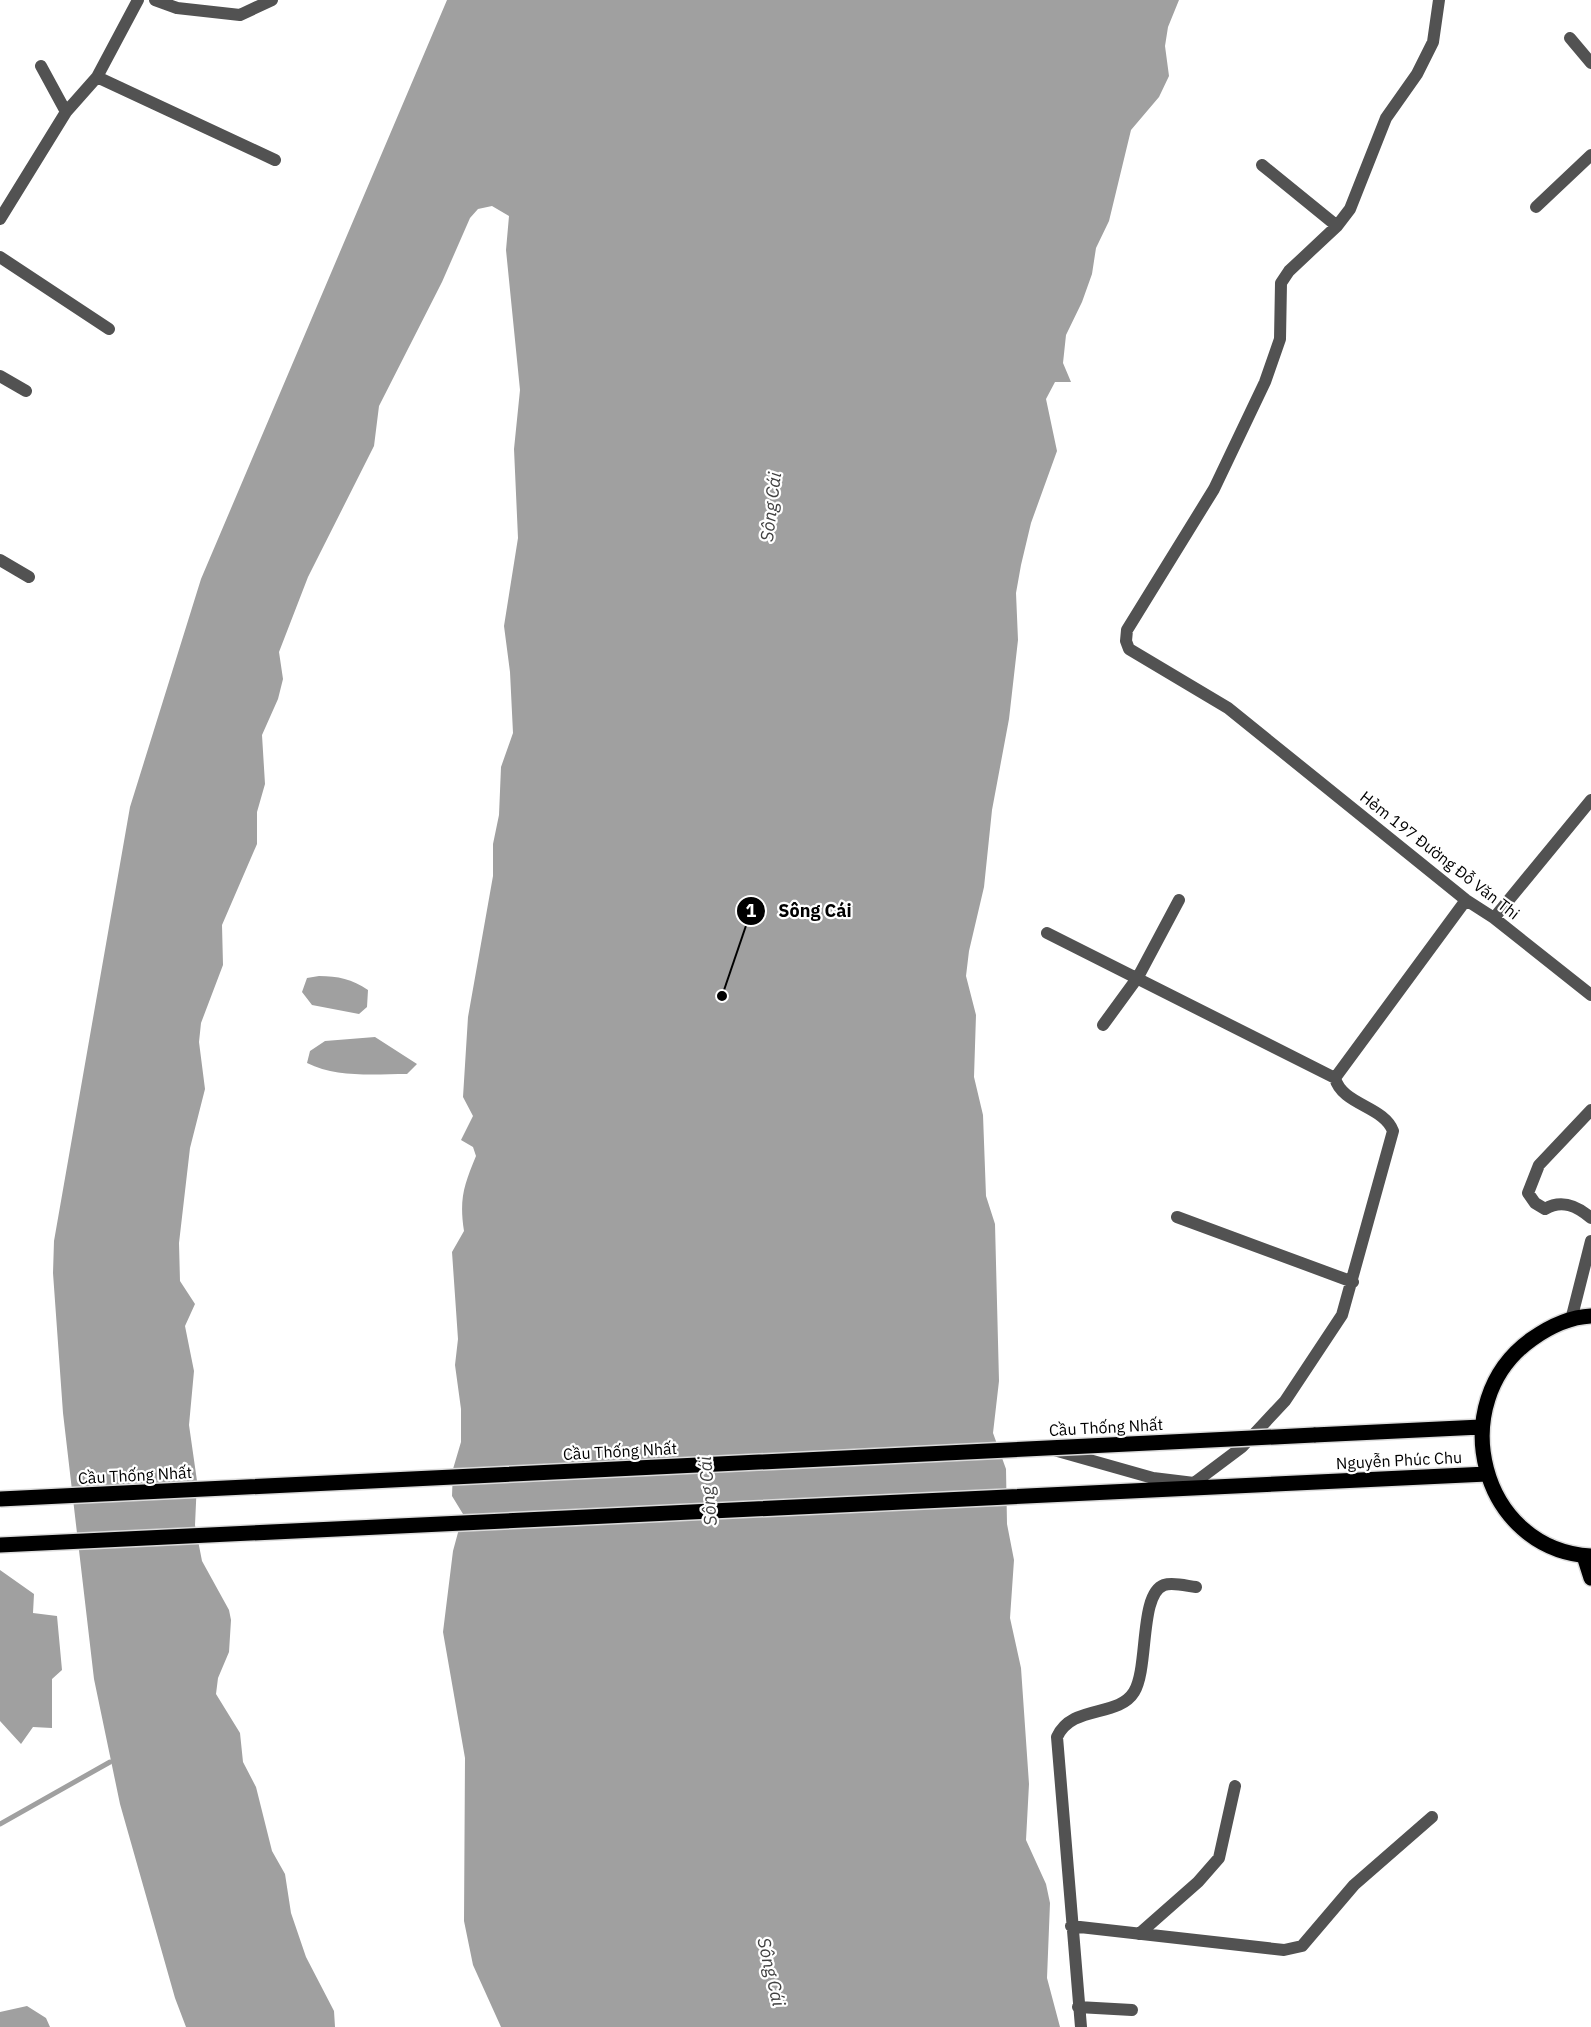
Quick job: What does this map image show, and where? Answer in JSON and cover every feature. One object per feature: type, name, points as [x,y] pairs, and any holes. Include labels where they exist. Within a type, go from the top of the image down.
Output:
[{"type":"main road","points":[[1591,1316],[1571,1320],[1542,1331],[1523,1345],[1507,1362],[1494,1382],[1481,1427],[1486,1474],[1496,1494],[1523,1529],[1552,1546],[1588,1556],[1591,1578]]},
{"type":"main road","name":"Nguyễn Phúc Chu","points":[[1314,1435],[1481,1427]]},
{"type":"main road","name":"Cầu Thống Nhất","points":[[0,1499],[1314,1435]]},
{"type":"main road","name":"Nguyễn Phúc Chu","points":[[0,1545],[1486,1474]]},
{"type":"street","points":[[0,219],[66,112],[97,77],[138,0]]},
{"type":"street","points":[[155,0],[177,8],[240,15],[272,0]]},
{"type":"street","points":[[1262,165],[1337,226],[1350,209],[1360,188],[1368,158],[1386,118],[1426,57],[1433,42],[1438,0]]},
{"type":"street","points":[[1570,39],[1591,63]]},
{"type":"street","points":[[41,66],[66,112]]},
{"type":"street","points":[[97,77],[275,160]]},
{"type":"street","points":[[1536,207],[1591,155]]},
{"type":"street","name":"Hẻm 197 Đường Đỗ Văn Thi","points":[[1337,226],[1289,271],[1281,283],[1280,339],[1265,382],[1214,489],[1127,630],[1125,641],[1129,649],[1203,691],[1268,739],[1466,900],[1494,918],[1591,994]]},
{"type":"street","points":[[0,257],[109,328]]},
{"type":"street","points":[[0,376],[26,391]]},
{"type":"street","points":[[0,560],[29,577]]},
{"type":"street","points":[[1494,918],[1591,800]]},
{"type":"street","points":[[1103,1025],[1138,977],[1179,900]]},
{"type":"street","points":[[1335,1078],[1466,900]]},
{"type":"street","points":[[1035,1445],[1153,1478],[1194,1483],[1242,1447],[1285,1401],[1342,1315],[1393,1131],[1384,1119],[1337,1086],[1335,1078],[1047,933]]},
{"type":"street","points":[[1591,1110],[1539,1165],[1528,1193],[1535,1203],[1545,1209],[1554,1203],[1577,1206],[1591,1218]]},
{"type":"street","points":[[1177,1217],[1353,1282]]},
{"type":"street","points":[[1571,1320],[1591,1241]]},
{"type":"street","points":[[1081,2027],[1057,1737],[1062,1726],[1079,1716],[1125,1703],[1134,1693],[1143,1659],[1149,1601],[1154,1592],[1165,1585],[1196,1587]]},
{"type":"street","points":[[1140,1934],[1198,1882],[1219,1858],[1235,1786]]},
{"type":"street","points":[[1071,1926],[1284,1950],[1302,1946],[1354,1885],[1432,1817]]},
{"type":"street","points":[[1078,2007],[1132,2010]]},
{"type":"water","name":"Sông Cái","points":[[447,0],[1179,0],[1168,27],[1165,46],[1169,76],[1159,97],[1131,130],[1109,221],[1096,248],[1092,274],[1082,302],[1066,335],[1063,363],[1071,382],[1055,382],[1046,399],[1057,451],[1031,523],[1016,593],[1018,640],[1009,719],[992,810],[984,887],[969,951],[966,976],[976,1015],[974,1077],[983,1115],[986,1196],[995,1224],[999,1381],[993,1433],[1006,1469],[1007,1524],[1014,1560],[1010,1618],[1021,1668],[1029,1784],[1026,1840],[1046,1884],[1050,1903],[1047,1978],[1060,2027],[501,2027],[473,1965],[464,1921],[465,1758],[443,1632],[453,1551],[463,1514],[452,1496],[453,1469],[461,1442],[461,1409],[455,1365],[458,1339],[452,1252],[464,1231],[462,1210],[464,1192],[476,1156],[473,1147],[461,1140],[473,1116],[463,1097],[468,1017],[493,876],[493,844],[499,815],[501,767],[513,733],[510,672],[504,626],[518,538],[514,449],[520,390],[506,250],[509,216],[492,206],[478,209],[470,218],[442,282],[379,406],[374,446],[308,577],[279,652],[283,679],[278,699],[262,735],[265,784],[257,812],[257,844],[222,925],[223,965],[201,1023],[199,1042],[205,1089],[190,1148],[179,1243],[180,1281],[195,1304],[185,1326],[194,1371],[189,1425],[197,1481],[195,1525],[202,1561],[229,1610],[231,1620],[229,1652],[218,1678],[216,1694],[240,1733],[243,1762],[256,1787],[272,1851],[285,1874],[291,1913],[306,1957],[334,2011],[335,2027],[186,2027],[175,1998],[120,1804],[94,1679],[63,1413],[53,1273],[54,1241],[130,807],[201,579]]},
{"type":"water","points":[[319,976],[345,979],[368,990],[367,1007],[359,1014],[312,1005],[302,992],[307,978]]},
{"type":"water","points":[[375,1037],[417,1064],[407,1074],[369,1074],[331,1071],[307,1063],[310,1051],[325,1041]]},
{"type":"water","points":[[0,1570],[34,1594],[33,1613],[57,1616],[62,1670],[52,1679],[52,1728],[33,1727],[21,1744],[0,1721]]},
{"type":"water","points":[[27,2006],[46,2018],[50,2027],[0,2027],[0,2012]]},
{"type":"waterway","points":[[0,1824],[110,1762]]},
{"type":"place","name":"Sông Cái","points":[[722,996]]}]
